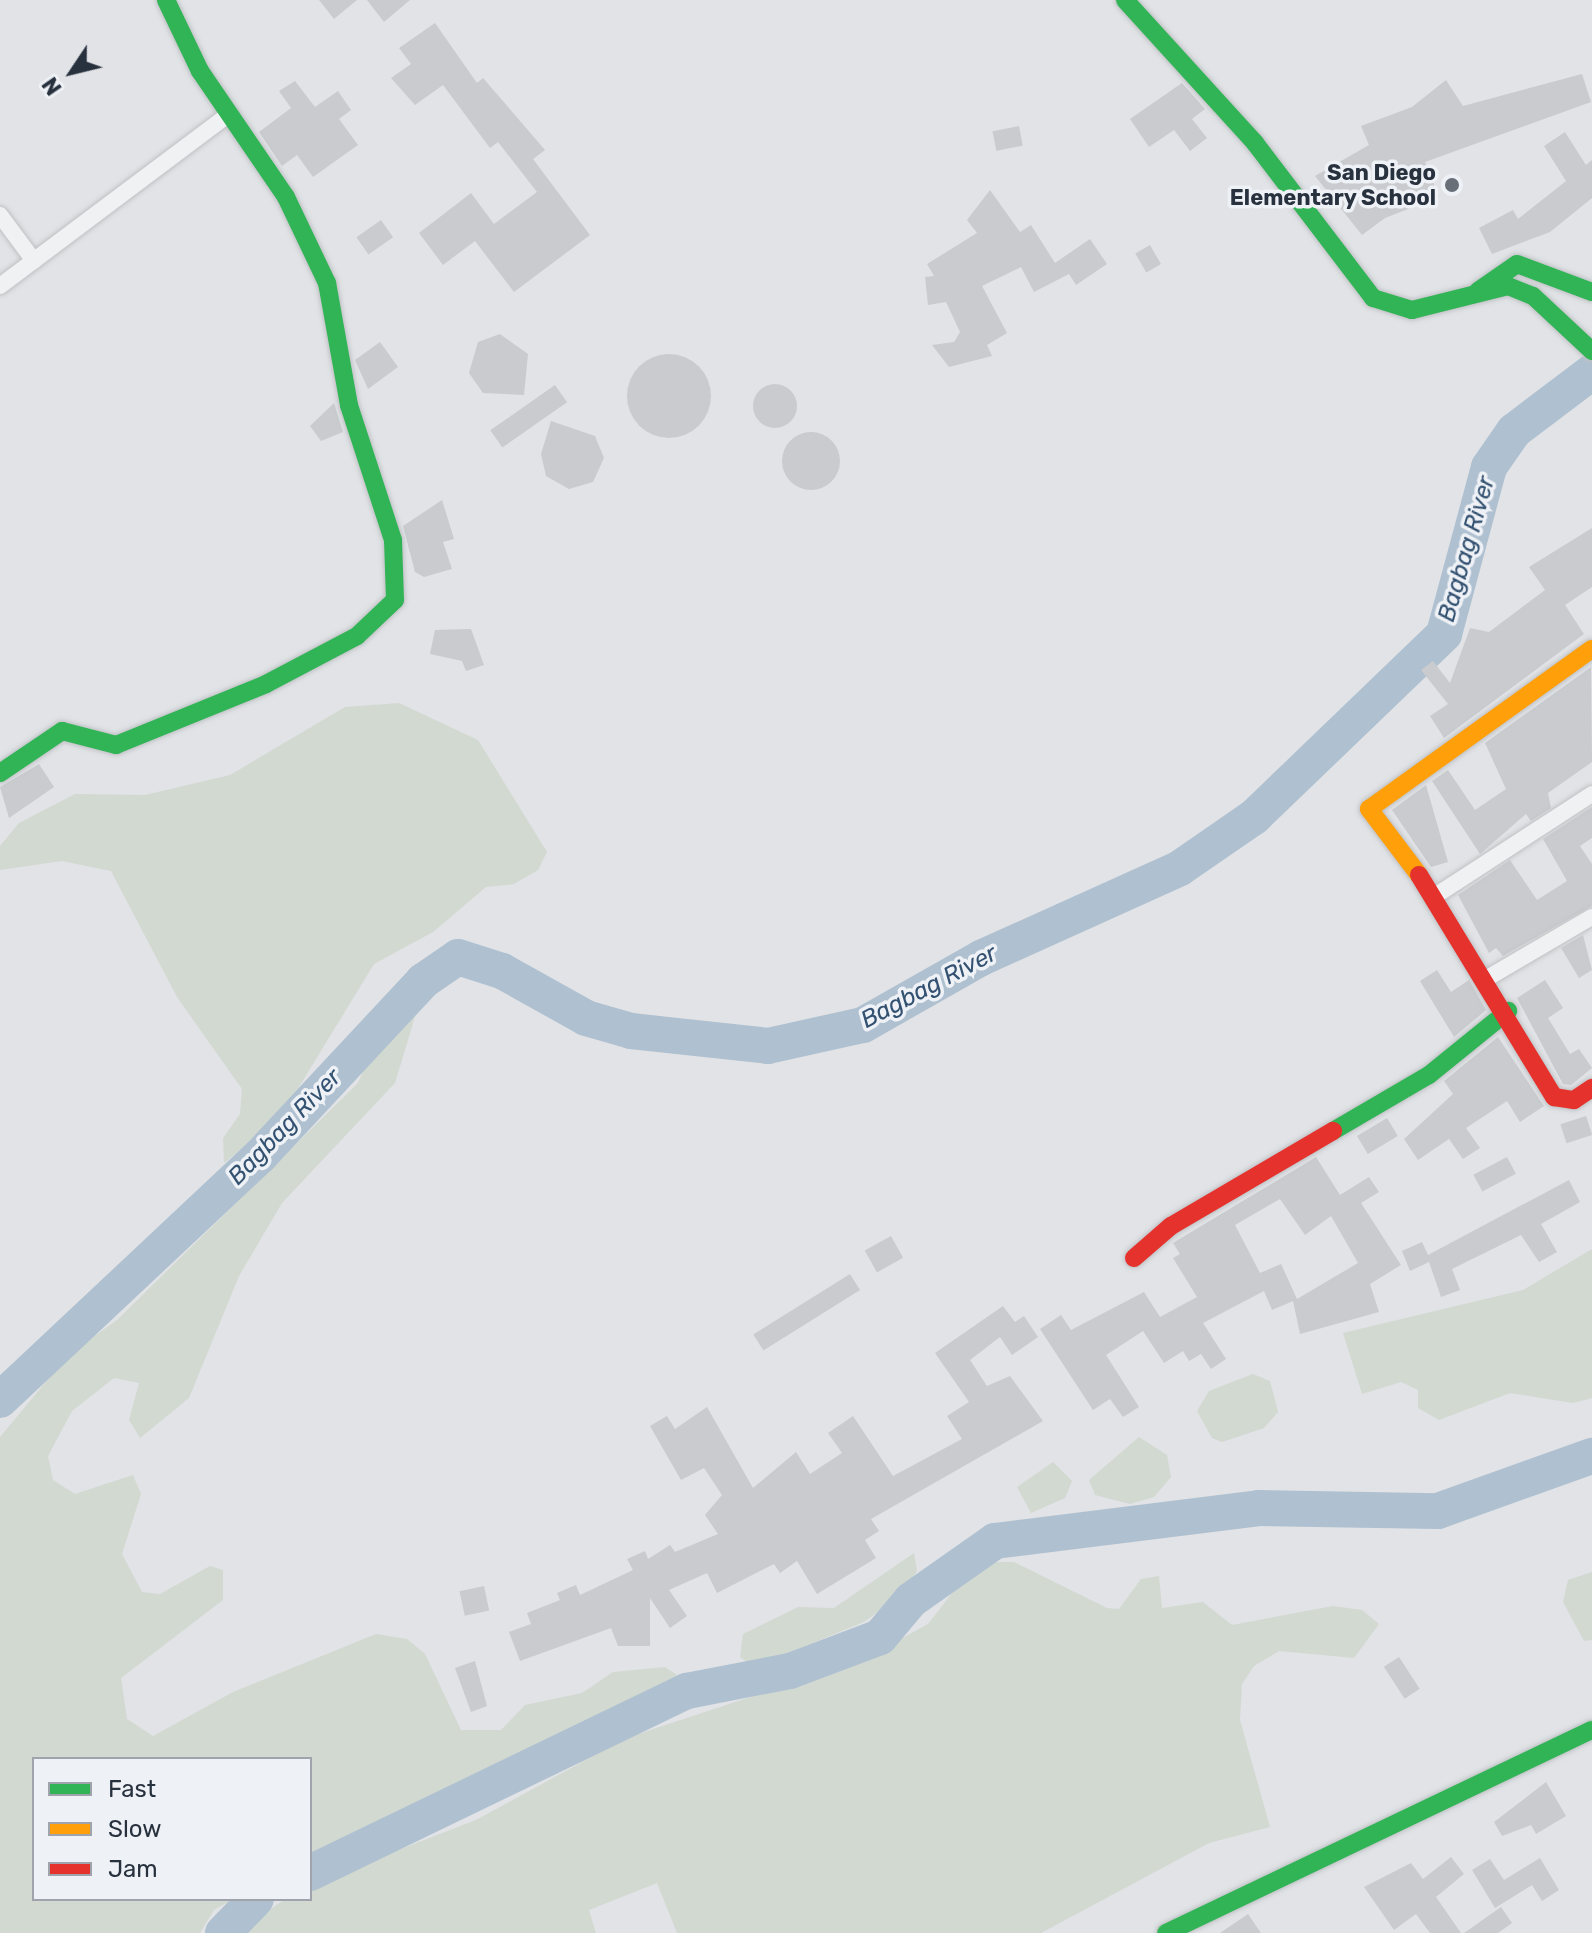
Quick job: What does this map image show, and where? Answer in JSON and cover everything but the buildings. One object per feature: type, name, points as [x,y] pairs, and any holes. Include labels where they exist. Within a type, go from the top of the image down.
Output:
[{"type":"street","points":[[0,773],[62,731],[116,745],[266,684],[357,636],[395,600],[393,540],[349,405],[327,283],[286,197],[229,114],[166,0]]},
{"type":"street","points":[[1125,0],[1263,153],[1373,298],[1412,310],[1478,291],[1508,286],[1533,296],[1588,348]]},
{"type":"street","points":[[0,286],[229,114]]},
{"type":"street","points":[[0,215],[34,261]]},
{"type":"street","points":[[1478,291],[1506,265],[1517,264],[1592,292]]},
{"type":"street","points":[[1592,649],[1369,809],[1435,896],[1484,980],[1508,1011],[1554,1097],[1574,1100],[1592,1088]]},
{"type":"street","points":[[1435,896],[1592,794]]},
{"type":"street","points":[[1484,980],[1592,917]]},
{"type":"street","points":[[1134,1258],[1171,1226],[1429,1075],[1508,1011]]},
{"type":"street","points":[[1166,1933],[1592,1730]]},
{"type":"shaded area","points":[[399,703],[478,740],[547,852],[538,870],[514,884],[486,887],[433,932],[374,964],[280,1118],[224,1163],[223,1138],[240,1114],[242,1089],[177,997],[111,871],[62,861],[0,870],[0,846],[19,823],[75,794],[145,795],[230,775],[345,707]]},
{"type":"shaded area","points":[[417,1010],[395,1083],[282,1203],[239,1276],[189,1398],[140,1438],[129,1420],[139,1383],[114,1378],[72,1411],[48,1456],[53,1480],[75,1494],[133,1475],[141,1494],[122,1554],[142,1592],[160,1594],[210,1566],[223,1570],[223,1600],[121,1678],[127,1719],[153,1736],[233,1692],[376,1634],[407,1639],[425,1654],[461,1730],[501,1730],[525,1705],[582,1693],[613,1672],[665,1667],[677,1675],[667,1689],[640,1703],[312,1854],[312,1757],[32,1757],[32,1901],[230,1901],[214,1910],[200,1933],[0,1933],[0,1437],[69,1354],[117,1320],[358,1083],[389,1012]]},
{"type":"shaded area","points":[[1592,1249],[1592,1398],[1573,1403],[1510,1393],[1439,1420],[1418,1408],[1418,1390],[1401,1382],[1362,1394],[1343,1333],[1523,1290]]},
{"type":"shaded area","points":[[1253,1374],[1270,1381],[1278,1412],[1264,1428],[1222,1442],[1212,1438],[1197,1411],[1209,1391]]},
{"type":"shaded area","points":[[1139,1437],[1167,1455],[1171,1477],[1154,1497],[1130,1504],[1095,1495],[1089,1480]]},
{"type":"shaded area","points":[[1053,1462],[1072,1481],[1065,1498],[1031,1513],[1017,1487]]},
{"type":"shaded area","points":[[914,1553],[917,1571],[906,1591],[864,1622],[754,1667],[740,1657],[743,1634],[798,1607],[834,1608]]},
{"type":"shaded area","points":[[987,1562],[1014,1562],[1107,1608],[1119,1609],[1141,1579],[1159,1576],[1162,1608],[1203,1602],[1232,1625],[1333,1606],[1362,1610],[1379,1624],[1354,1658],[1279,1651],[1254,1666],[1242,1684],[1240,1720],[1270,1827],[1209,1843],[1041,1933],[677,1933],[657,1883],[589,1910],[596,1933],[237,1933],[282,1901],[312,1901],[312,1883],[476,1820],[626,1738],[863,1660],[928,1624],[963,1579]]},
{"type":"shaded area","points":[[1592,1572],[1592,1640],[1584,1641],[1563,1602],[1568,1580]]},
{"type":"waterway","name":"Bagbag River","points":[[0,1400],[260,1156],[423,981],[458,957],[502,971],[586,1018],[631,1031],[768,1046],[863,1025],[981,958],[1180,868],[1254,817],[1444,634],[1489,467],[1514,431],[1592,372]]},
{"type":"waterway","points":[[312,1872],[687,1691],[790,1671],[880,1637],[911,1600],[995,1541],[1259,1508],[1438,1511],[1592,1456]]},
{"type":"waterway","points":[[223,1933],[254,1901]]},
{"type":"traffic: fast","points":[[0,773],[62,731],[116,745],[266,684],[357,636],[395,600],[393,540],[349,405],[327,283],[286,197],[200,71],[166,0]]},
{"type":"traffic: fast","points":[[1125,0],[1255,143],[1373,298],[1412,310],[1508,286],[1533,296],[1592,351]]},
{"type":"traffic: fast","points":[[1478,291],[1517,264],[1592,292]]},
{"type":"traffic: fast","points":[[1333,1131],[1429,1075],[1508,1011]]},
{"type":"traffic: fast","points":[[1166,1933],[1592,1730]]},
{"type":"traffic: slow","points":[[1419,875],[1369,809],[1592,649]]},
{"type":"traffic: jam","points":[[1419,875],[1554,1097],[1574,1100],[1592,1088]]},
{"type":"traffic: jam","points":[[1134,1258],[1171,1226],[1333,1131]]},
{"type":"place","name":"San Diego Elementary School","points":[[1452,185]]}]
